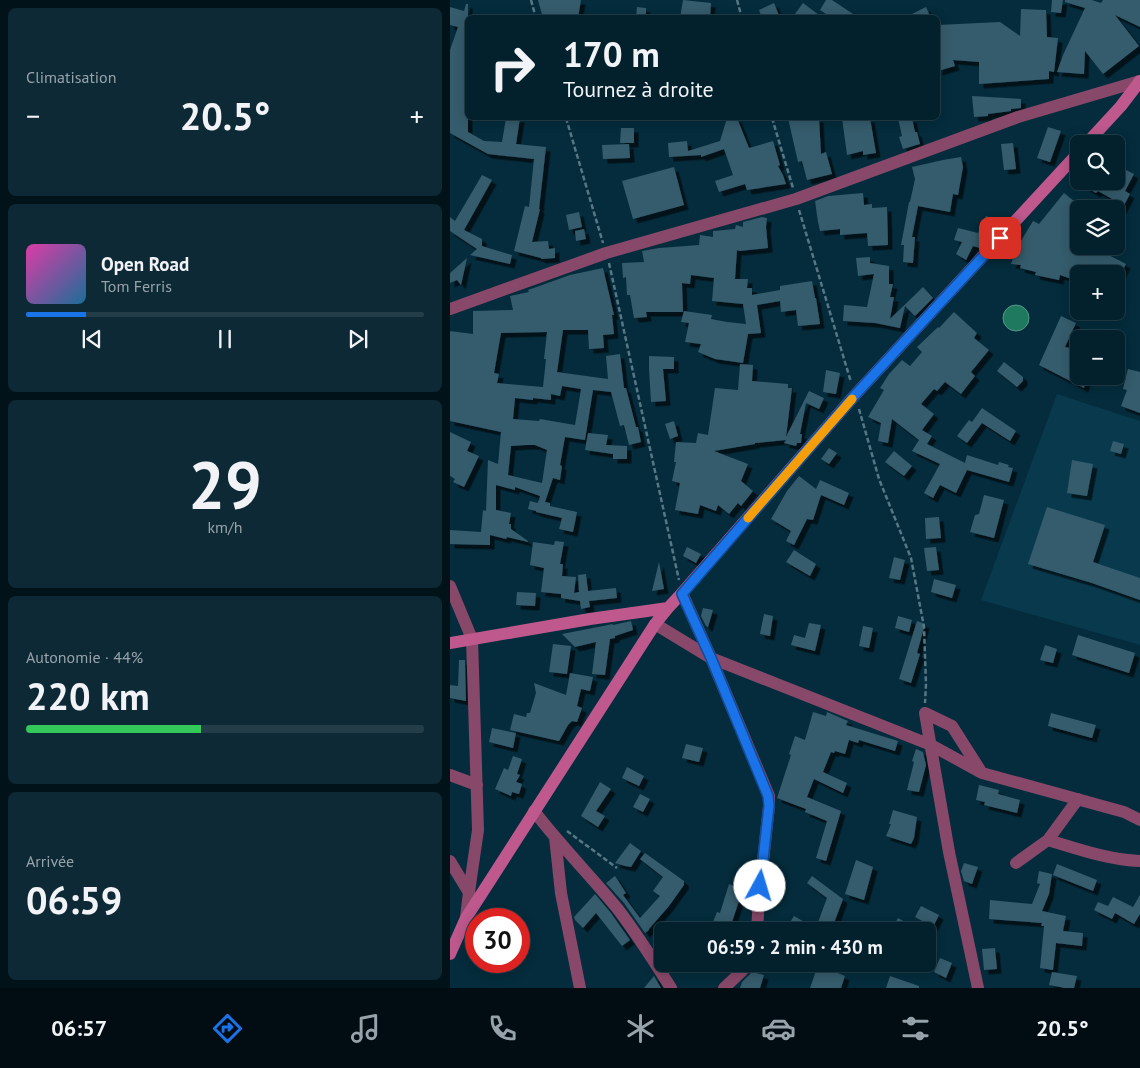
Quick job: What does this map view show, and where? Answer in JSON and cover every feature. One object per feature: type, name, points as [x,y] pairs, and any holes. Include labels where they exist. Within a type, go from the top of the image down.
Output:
[{"type":"main road","points":[[1094,135],[1140,81]]},
{"type":"main road","points":[[472,908],[655,624],[855,395],[1070,162]]},
{"type":"main road","points":[[450,643],[590,619],[668,608]]},
{"type":"main road","points":[[450,954],[465,920]]},
{"type":"street","points":[[450,309],[606,253],[796,199],[1018,117],[1140,81]]},
{"type":"street","points":[[450,586],[472,639],[478,830],[467,908]]},
{"type":"street","points":[[682,594],[711,658],[768,796],[769,806],[758,922]]},
{"type":"street","points":[[655,624],[711,658],[931,745],[982,773],[1124,812],[1140,820]]},
{"type":"street","points":[[924,713],[949,852],[978,988]]},
{"type":"street","points":[[924,713],[952,726],[982,773]]},
{"type":"street","points":[[450,775],[477,785]]},
{"type":"street","points":[[1016,863],[1048,840],[1078,799]]},
{"type":"street","points":[[534,811],[641,940],[671,988]]},
{"type":"street","points":[[552,834],[560,893],[580,988]]},
{"type":"street","points":[[1048,840],[1112,858],[1140,861]]},
{"type":"street","points":[[450,861],[468,890]]},
{"type":"street","points":[[724,988],[741,972]]},
{"type":"path","points":[[531,0],[535,15]]},
{"type":"path","points":[[737,0],[741,15]]},
{"type":"path","points":[[567,120],[606,253],[682,594]]},
{"type":"path","points":[[773,120],[879,479],[911,558],[924,627],[926,684],[924,713]]},
{"type":"path","points":[[552,834],[563,828],[617,868]]},
{"type":"shaded area","points":[[1016,305],[1026,308],[1029,318],[1026,328],[1016,331],[1006,328],[1003,318],[1006,308]]},
{"type":"shaded area","points":[[1057,394],[1140,421],[1140,645],[981,600]]},
{"type":"building","points":[[538,0],[581,0],[578,15],[542,15]]},
{"type":"building","points":[[683,0],[711,3],[710,15],[680,15]]},
{"type":"building","points":[[826,0],[832,0],[854,15],[828,15],[820,10]]},
{"type":"building","points":[[1052,0],[1063,0],[1061,13],[1051,12]]},
{"type":"building","points":[[1065,0],[1092,0],[1101,3],[1103,0],[1140,0],[1140,27],[1115,15],[1139,46],[1103,74],[1085,51],[1084,74],[1057,72],[1085,8],[1065,2]]},
{"type":"building","points":[[774,3],[779,15],[761,15],[759,10]]},
{"type":"building","points":[[803,3],[819,15],[794,15]]},
{"type":"building","points":[[466,4],[468,4],[468,15],[465,15],[465,120],[468,120],[468,132],[484,141],[502,142],[506,120],[520,120],[516,144],[546,147],[540,209],[532,242],[548,241],[549,249],[555,248],[555,258],[541,259],[514,251],[525,206],[529,207],[534,159],[488,154],[450,133],[450,50],[458,27],[450,25],[450,7],[464,11]]},
{"type":"building","points":[[637,7],[646,8],[646,15],[636,15]]},
{"type":"building","points":[[926,7],[930,15],[910,15]]},
{"type":"building","points":[[1021,9],[1046,10],[1047,37],[1058,38],[1054,72],[1049,71],[1049,79],[979,84],[979,62],[953,60],[955,66],[940,70],[940,25],[1000,22],[1020,36]]},
{"type":"building","points":[[972,96],[1021,99],[1021,108],[988,114],[988,116],[974,117]]},
{"type":"building","points":[[726,120],[738,120],[749,148],[773,141],[780,165],[778,166],[786,184],[747,190],[745,184],[719,192],[715,181],[733,175],[724,149],[701,157],[701,155],[669,157],[668,143],[687,141],[688,151],[720,141]]},
{"type":"building","points":[[788,120],[819,120],[821,154],[826,152],[832,174],[807,180],[802,161],[798,162]]},
{"type":"building","points":[[842,120],[870,120],[876,153],[863,155],[863,151],[847,155]]},
{"type":"building","points":[[898,120],[912,120],[920,144],[903,149],[899,137],[902,136]]},
{"type":"building","points":[[1048,127],[1061,131],[1050,162],[1037,158]]},
{"type":"building","points":[[621,128],[634,128],[634,143],[620,143]]},
{"type":"building","points":[[1013,143],[1016,169],[1004,170],[1001,144]]},
{"type":"building","points":[[629,144],[630,158],[603,159],[602,145]]},
{"type":"building","points":[[961,157],[963,167],[958,195],[953,194],[950,212],[918,206],[912,237],[915,237],[913,263],[903,262],[904,245],[901,245],[915,179],[912,167]]},
{"type":"building","points":[[674,167],[684,205],[633,219],[622,181]]},
{"type":"building","points":[[1125,170],[1134,174],[1125,191],[1130,194],[1125,203],[1125,200],[1114,200],[1098,191],[1096,193],[1091,190],[1125,190]]},
{"type":"building","points":[[482,175],[492,180],[464,230],[482,239],[482,246],[512,255],[510,264],[470,255],[477,249],[450,231],[450,217],[455,221]]},
{"type":"building","points":[[863,193],[864,205],[872,204],[872,208],[887,207],[888,245],[868,246],[867,233],[840,235],[840,229],[820,231],[815,201],[828,196]]},
{"type":"building","points":[[1064,193],[1073,200],[1070,200],[1070,255],[1109,255],[1126,264],[1125,266],[1070,265],[1070,279],[1060,275],[1059,280],[1035,275],[1036,272],[1020,268],[1021,265],[1011,264],[1016,249],[1033,221],[1039,224]]},
{"type":"building","points":[[579,212],[582,227],[569,230],[566,215]]},
{"type":"building","points":[[986,216],[991,218],[984,243],[980,248],[973,246],[966,260],[956,254],[962,242],[954,240],[958,228],[978,233]]},
{"type":"building","points":[[762,217],[767,218],[768,248],[737,250],[735,279],[748,279],[747,288],[752,288],[752,295],[780,290],[780,286],[812,281],[820,324],[798,326],[796,310],[781,312],[780,301],[757,305],[761,333],[748,334],[743,363],[715,359],[698,352],[701,344],[685,342],[689,323],[681,322],[684,311],[712,315],[711,319],[746,324],[743,304],[712,301],[714,278],[691,275],[690,284],[682,283],[683,312],[646,312],[647,317],[634,318],[630,295],[627,295],[626,277],[623,278],[622,263],[644,262],[642,251],[699,245],[700,235],[713,237],[713,231],[735,229],[736,225],[743,227],[743,222]]},
{"type":"building","points":[[584,229],[586,239],[576,241],[575,231]]},
{"type":"building","points":[[870,257],[870,263],[889,266],[889,284],[893,284],[890,297],[894,297],[890,319],[923,287],[933,298],[915,316],[905,306],[900,328],[875,323],[843,321],[844,305],[867,307],[874,274],[858,276],[856,258]]},
{"type":"building","points":[[467,258],[461,285],[457,280],[450,283],[450,273]]},
{"type":"building","points":[[603,268],[614,315],[612,315],[614,334],[603,335],[604,348],[589,349],[588,330],[563,330],[557,372],[608,379],[606,356],[620,354],[624,388],[626,388],[641,442],[629,445],[624,425],[620,426],[611,392],[593,390],[585,440],[565,437],[560,465],[562,466],[560,480],[553,478],[545,502],[550,503],[550,506],[577,512],[573,532],[559,529],[562,518],[528,509],[530,501],[538,503],[540,496],[515,487],[515,490],[496,485],[496,510],[511,513],[509,524],[511,524],[511,529],[528,542],[490,535],[490,545],[450,544],[450,530],[481,532],[483,510],[486,511],[488,460],[498,464],[501,432],[450,421],[450,331],[473,334],[473,311],[513,310],[510,296],[529,292],[528,290],[570,275]],"holes":[[[547,332],[543,387],[497,383],[499,374],[494,373],[501,333]],[[562,386],[581,389],[575,425],[540,419],[539,421],[513,419],[515,398],[551,400],[551,394],[560,396]],[[535,445],[547,450],[542,483],[508,475],[511,446]]]},
{"type":"building","points":[[954,312],[977,333],[974,338],[989,350],[971,372],[975,376],[961,394],[945,382],[937,391],[934,389],[921,404],[934,414],[922,430],[932,436],[927,444],[965,463],[967,455],[998,465],[999,462],[1013,468],[1009,482],[967,470],[956,493],[940,485],[933,498],[924,493],[940,464],[912,451],[919,440],[892,419],[888,443],[878,441],[881,423],[868,417],[884,390],[880,388],[889,374],[902,360],[910,366],[922,352],[917,347]]},
{"type":"building","points":[[1061,316],[1076,323],[1073,330],[1070,330],[1070,336],[1065,347],[1070,348],[1070,381],[1039,365]]},
{"type":"building","points":[[649,356],[674,357],[674,369],[663,369],[666,401],[651,402]]},
{"type":"building","points":[[1004,362],[1023,377],[1023,381],[1017,387],[997,371]]},
{"type":"building","points":[[740,364],[753,365],[752,381],[788,384],[788,388],[792,388],[786,437],[809,391],[824,398],[819,409],[806,403],[800,434],[802,434],[801,443],[797,443],[796,446],[784,443],[786,440],[755,443],[714,451],[748,464],[741,481],[753,491],[741,506],[738,503],[729,514],[718,505],[716,511],[700,505],[698,514],[675,510],[680,483],[672,481],[676,462],[674,462],[676,442],[696,443],[698,433],[708,435],[715,388],[738,390]]},
{"type":"building","points":[[1128,369],[1140,372],[1140,413],[1121,406],[1127,390],[1123,389]]},
{"type":"building","points":[[826,370],[840,373],[836,394],[823,392]]},
{"type":"building","points":[[982,408],[1016,431],[1010,441],[982,423],[967,443],[957,436],[969,420],[972,422]]},
{"type":"building","points":[[674,421],[678,436],[670,439],[665,424]]},
{"type":"building","points":[[450,432],[471,442],[467,451],[479,456],[464,487],[453,482],[455,479],[450,476]]},
{"type":"building","points":[[588,433],[608,435],[606,445],[627,446],[627,459],[613,459],[613,454],[585,450]]},
{"type":"building","points":[[1113,441],[1124,444],[1121,454],[1110,451]]},
{"type":"building","points":[[829,448],[837,453],[829,464],[821,459]]},
{"type":"building","points":[[894,451],[912,466],[904,476],[885,462]]},
{"type":"building","points":[[1072,460],[1093,464],[1087,496],[1067,493]]},
{"type":"building","points":[[799,476],[816,489],[820,480],[849,493],[844,505],[821,495],[813,520],[807,519],[794,545],[786,541],[791,531],[771,519],[787,491]]},
{"type":"building","points":[[984,495],[1004,500],[994,538],[970,532],[975,515],[979,514]]},
{"type":"building","points":[[1047,507],[1105,525],[1093,562],[1140,578],[1140,600],[1028,564]]},
{"type":"building","points":[[939,517],[941,538],[926,539],[925,518]]},
{"type":"building","points":[[555,541],[564,542],[560,564],[563,564],[562,576],[576,577],[574,593],[579,592],[578,575],[586,574],[588,591],[616,588],[617,598],[589,601],[590,607],[581,609],[580,601],[561,598],[561,594],[541,592],[544,568],[530,565],[533,542],[554,545]]},
{"type":"building","points":[[687,547],[701,554],[696,563],[683,556]]},
{"type":"building","points":[[936,547],[939,570],[927,571],[924,548]]},
{"type":"building","points":[[794,550],[816,564],[810,576],[786,562]]},
{"type":"building","points":[[894,557],[905,560],[900,580],[889,578]]},
{"type":"building","points":[[659,562],[664,589],[652,591]]},
{"type":"building","points":[[934,579],[956,585],[952,598],[931,592]]},
{"type":"building","points":[[517,592],[536,593],[535,606],[516,605]]},
{"type":"building","points":[[703,608],[713,610],[708,627],[701,616]]},
{"type":"building","points":[[764,614],[773,616],[770,636],[760,634]]},
{"type":"building","points":[[898,616],[912,620],[909,632],[895,628]]},
{"type":"building","points":[[631,621],[633,630],[610,639],[605,675],[592,674],[596,642],[575,647],[562,634],[613,625]]},
{"type":"building","points":[[917,621],[925,624],[917,653],[920,654],[911,683],[899,679]]},
{"type":"building","points":[[809,623],[821,625],[815,651],[791,645],[794,635],[805,638]]},
{"type":"building","points":[[863,626],[873,628],[869,648],[859,646]]},
{"type":"building","points":[[1078,635],[1135,653],[1129,673],[1072,655]]},
{"type":"building","points":[[553,644],[571,646],[567,674],[549,672]]},
{"type":"building","points":[[1045,645],[1057,649],[1053,663],[1040,660]]},
{"type":"building","points":[[459,660],[465,660],[466,701],[450,698],[450,685],[458,686]]},
{"type":"building","points":[[570,673],[593,677],[590,691],[581,689],[577,706],[582,708],[577,722],[572,721],[568,725],[559,741],[510,730],[514,714],[526,717],[527,713],[530,713],[536,693],[534,683],[566,695]]},
{"type":"building","points":[[813,712],[826,716],[827,712],[848,721],[846,725],[898,741],[895,751],[859,740],[858,743],[849,740],[845,754],[835,751],[834,753],[831,752],[823,772],[847,783],[843,793],[814,779],[807,797],[841,811],[826,861],[816,858],[827,821],[805,812],[806,809],[777,798],[795,736],[805,740]]},
{"type":"building","points":[[1051,713],[1096,725],[1092,738],[1048,726]]},
{"type":"building","points":[[492,728],[516,733],[513,748],[489,742]]},
{"type":"building","points":[[686,744],[703,748],[699,762],[682,758]]},
{"type":"building","points":[[916,749],[923,752],[926,765],[919,792],[907,790]]},
{"type":"building","points":[[513,756],[522,759],[517,774],[520,775],[516,782],[522,784],[519,794],[512,792],[511,796],[495,789],[504,768],[508,770]]},
{"type":"building","points":[[627,767],[644,776],[639,786],[622,778]]},
{"type":"building","points":[[600,782],[611,789],[596,811],[605,816],[598,827],[581,816]]},
{"type":"building","points":[[979,785],[999,790],[998,794],[1020,800],[1017,813],[984,805],[985,802],[976,800]]},
{"type":"building","points":[[640,794],[650,799],[643,812],[633,807]]},
{"type":"building","points":[[893,810],[917,817],[914,838],[911,844],[886,836],[891,824],[889,824]]},
{"type":"building","points":[[630,843],[641,851],[631,867],[615,863]]},
{"type":"building","points":[[645,853],[684,881],[684,885],[669,906],[645,933],[624,903],[606,883],[615,876],[626,893],[623,895],[640,918],[660,896],[653,891],[663,877],[640,859]]},
{"type":"building","points":[[856,860],[873,867],[864,900],[845,894]]},
{"type":"building","points":[[964,863],[978,867],[972,884],[964,881],[961,871]]},
{"type":"building","points":[[1057,864],[1097,880],[1093,891],[1053,875]]},
{"type":"building","points":[[1039,871],[1052,874],[1049,894],[1042,911],[1066,916],[1063,931],[1083,933],[1082,946],[1056,943],[1053,970],[1040,968],[1044,926],[1041,926],[1042,923],[989,919],[990,900],[1032,904],[1040,884],[1037,883]]},
{"type":"building","points":[[812,876],[843,899],[834,922],[818,922],[827,898],[807,883]]},
{"type":"building","points":[[729,884],[743,889],[732,922],[713,922],[717,912],[720,913]]},
{"type":"building","points":[[595,894],[630,940],[622,946],[596,913],[583,928],[575,920],[574,917]]},
{"type":"building","points":[[1140,895],[1140,914],[1134,924],[1115,913],[1112,919],[1094,910],[1098,902],[1108,906],[1113,897],[1133,907]]},
{"type":"building","points":[[921,906],[939,915],[936,922],[924,922],[915,917]]},
{"type":"building","points":[[794,916],[804,922],[790,922]]},
{"type":"building","points":[[898,918],[905,922],[896,922]]},
{"type":"building","points":[[995,948],[997,969],[984,970],[982,949]]},
{"type":"building","points":[[940,958],[952,963],[946,978],[934,972],[936,972]]},
{"type":"building","points":[[752,972],[764,975],[760,988],[740,988],[742,982]]},
{"type":"building","points":[[816,972],[835,972],[845,976],[841,988],[810,988]]},
{"type":"building","points":[[1052,972],[1077,976],[1074,988],[1049,985]]},
{"type":"building","points":[[654,976],[661,988],[644,988]]},
{"type":"building","points":[[890,976],[919,986],[919,988],[886,988]]},
{"type":"slow traffic","points":[[748,518],[852,399]]},
{"type":"route","points":[[760,886],[769,806],[768,796],[711,658],[682,594],[855,395],[1000,238]]}]
